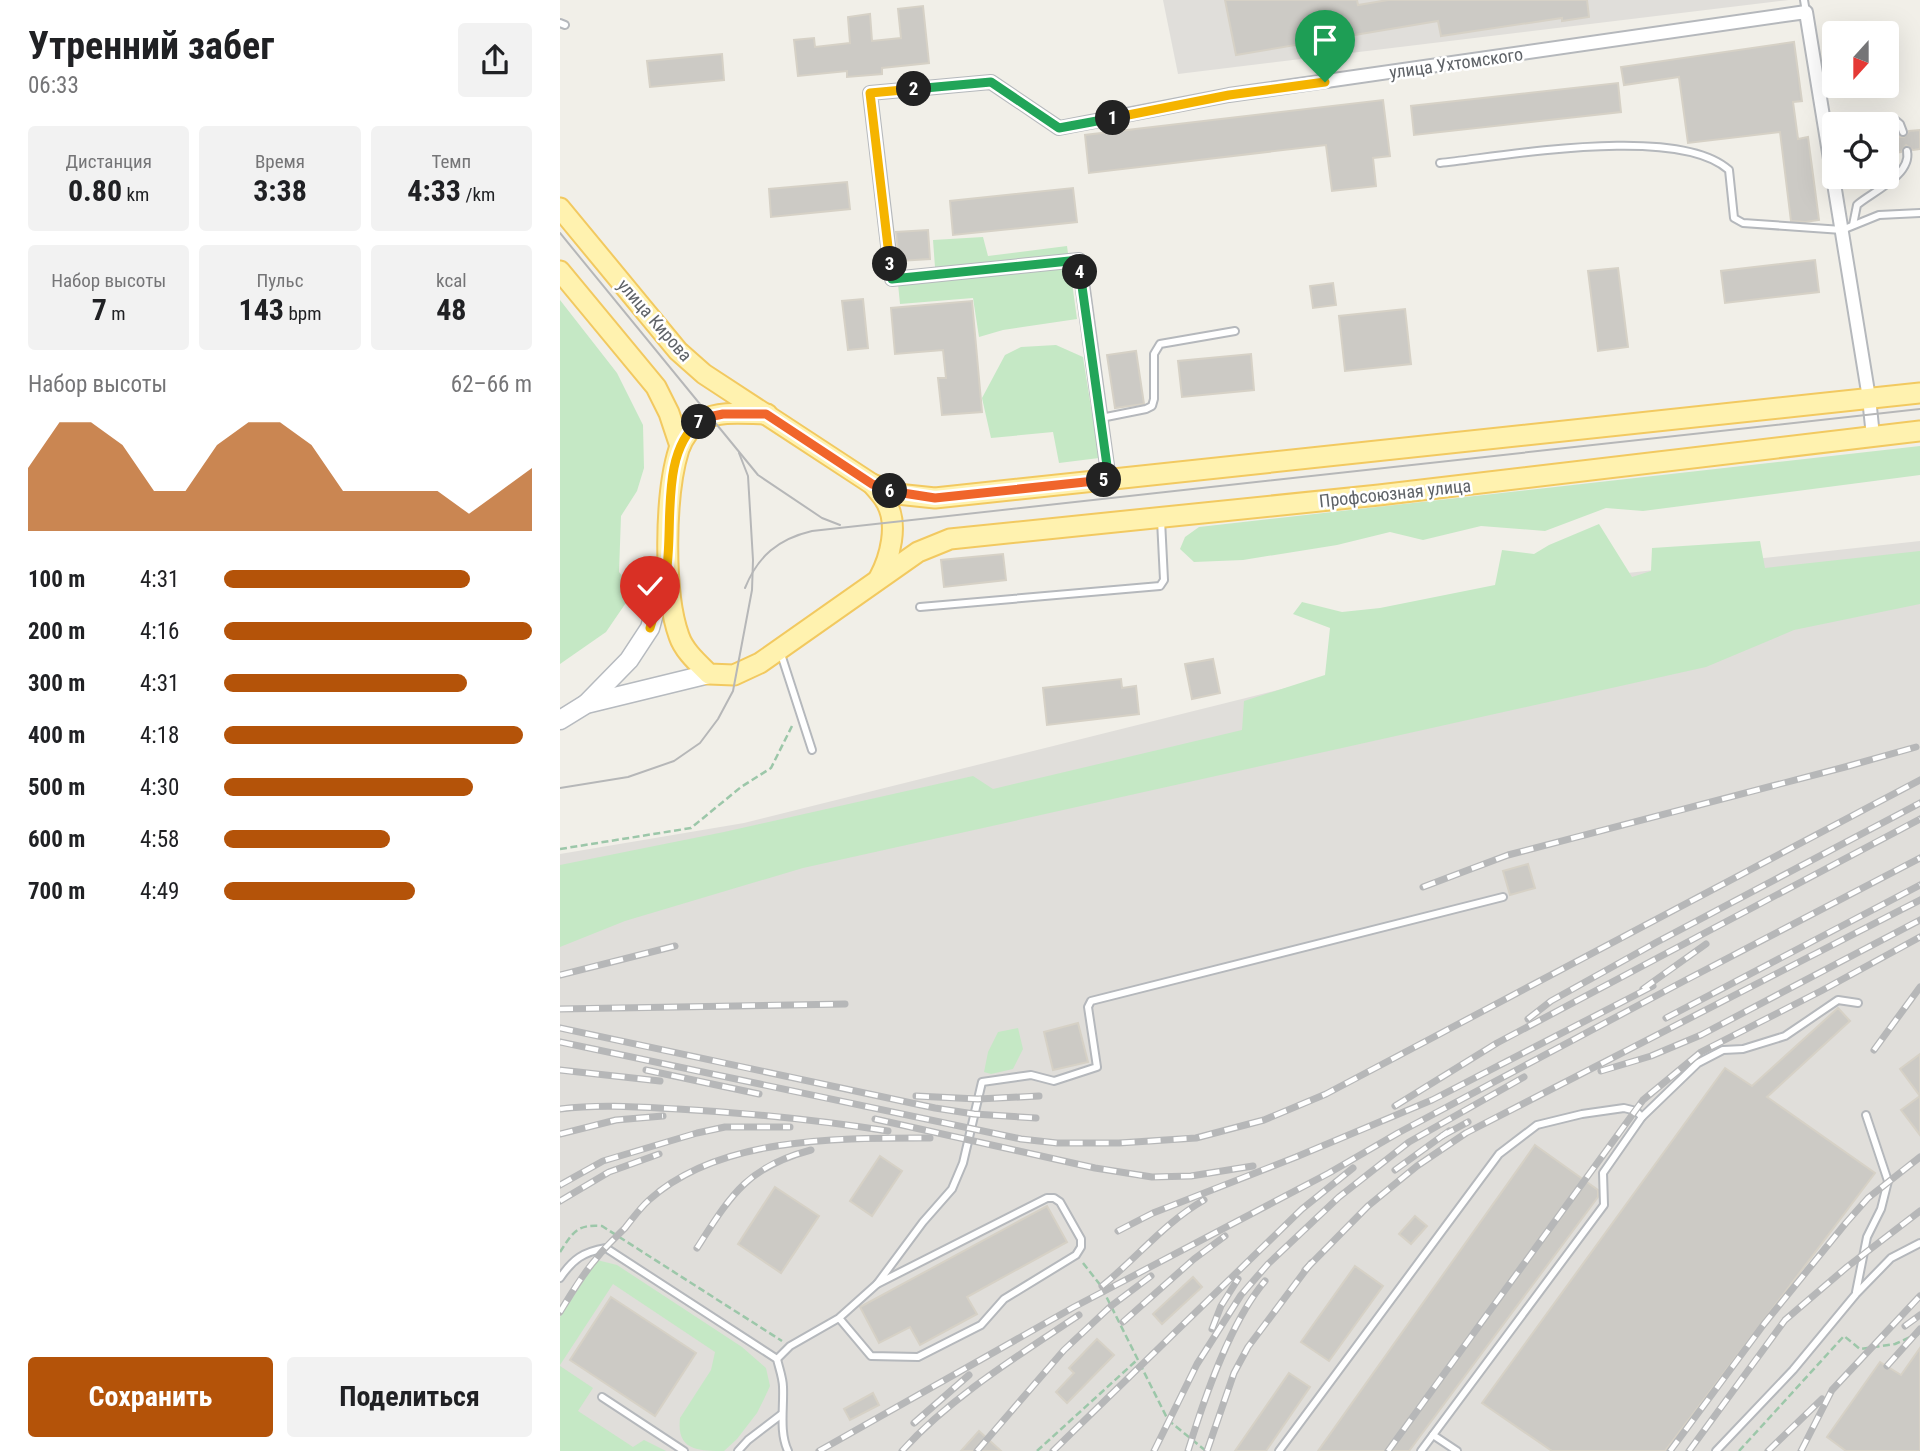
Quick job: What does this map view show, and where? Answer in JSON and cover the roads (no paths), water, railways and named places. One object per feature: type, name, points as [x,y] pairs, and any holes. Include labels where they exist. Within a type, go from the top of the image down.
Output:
[{"type":"main road","name":"улица Кирова","points":[[560,208],[678,351],[704,374],[766,414]]},
{"type":"main road","points":[[560,271],[656,387],[670,413],[680,446]]},
{"type":"main road","points":[[709,674],[691,656],[679,638],[667,567],[671,485],[680,446],[692,428],[704,418],[723,414],[766,414],[872,484],[897,494],[935,498],[1920,393]]},
{"type":"main road","name":"Профсоюзная улица","points":[[878,578],[918,552],[950,539],[1447,488],[1920,431]]},
{"type":"main road","points":[[586,704],[709,674],[734,675],[760,663],[878,578],[888,561],[892,527],[887,504],[872,484]]},
{"type":"main road","points":[[560,720],[586,704],[629,660],[650,628],[667,567]]},
{"type":"street","name":"улица Ухтомского","points":[[1101,418],[1079,260],[892,279],[870,93],[991,82],[1059,128],[1229,95],[1805,6]]},
{"type":"street","points":[[1805,6],[1827,112]]},
{"type":"street","points":[[1840,189],[1873,436]]},
{"type":"street","points":[[1101,418],[1109,480]]},
{"type":"lane","points":[[1899,123],[1903,132]]},
{"type":"lane","points":[[1440,163],[1612,145],[1649,145],[1720,161],[1729,170],[1734,218],[1743,223],[1847,228],[1879,215],[1920,213]]},
{"type":"lane","points":[[1847,228],[1857,205],[1898,175],[1907,162],[1907,151]]},
{"type":"lane","points":[[1101,418],[1152,406],[1154,354],[1160,344],[1235,331]]},
{"type":"lane","points":[[920,607],[1160,586],[1164,580],[1161,518]]},
{"type":"lane","points":[[780,649],[812,750]]},
{"type":"lane","points":[[777,1359],[790,1346],[839,1318],[877,1284],[923,1222],[952,1189],[964,1163],[982,1082],[1031,1075],[1054,1081],[1097,1067],[1088,1007],[1091,1000],[1503,897]]},
{"type":"lane","points":[[1420,1451],[1604,1205],[1603,1173],[1642,1117],[1698,1063],[1723,1050],[1744,1049],[1785,1036],[1838,1000],[1858,1003]]},
{"type":"lane","points":[[1279,1451],[1499,1154],[1537,1125],[1623,1108],[1636,1111],[1642,1117]]},
{"type":"lane","points":[[1856,1294],[1867,1237],[1881,1209],[1888,1181],[1866,1115]]},
{"type":"lane","points":[[839,1318],[871,1356],[918,1357],[981,1325],[1004,1299],[1076,1255],[1081,1247],[1081,1239],[1060,1202],[1051,1197],[877,1284]]},
{"type":"lane","points":[[1716,1451],[1793,1370],[1856,1294],[1891,1258],[1920,1243]]},
{"type":"lane","points":[[560,1278],[571,1262],[586,1251],[606,1248],[777,1359],[783,1385],[782,1414],[788,1451]]},
{"type":"lane","points":[[602,1397],[684,1451]]},
{"type":"lane","points":[[738,1451],[782,1414]]},
{"type":"lane","points":[[1433,1435],[1457,1451]]},
{"type":"tram line","points":[[560,233],[758,475],[822,518],[840,525]]},
{"type":"tram line","points":[[745,588],[756,567],[771,550],[789,539],[812,531],[1920,409]]},
{"type":"tram line","points":[[560,788],[628,777],[674,761],[700,743],[718,719],[733,691],[752,590],[753,560],[748,476],[739,453]]},
{"type":"railway","points":[[1423,887],[1508,855],[1916,747]]},
{"type":"railway","points":[[560,1042],[1021,1139],[1057,1143],[1119,1143],[1196,1138],[1264,1120],[1326,1094],[1920,780]]},
{"type":"railway","points":[[1528,1019],[1551,1001],[1657,942],[1920,803]]},
{"type":"railway","points":[[1395,1106],[1497,1043],[1920,819]]},
{"type":"railway","points":[[819,1451],[1074,1307],[1920,858]]},
{"type":"railway","points":[[1666,1018],[1920,885]]},
{"type":"railway","points":[[1305,1270],[1368,1206],[1417,1166],[1466,1133],[1920,900]]},
{"type":"railway","points":[[1601,1071],[1651,1056],[1701,1035],[1920,920]]},
{"type":"railway","points":[[1388,1451],[1643,1100],[1701,1052],[1920,937]]},
{"type":"railway","points":[[1643,989],[1706,944]]},
{"type":"railway","points":[[560,975],[675,946]]},
{"type":"railway","points":[[1118,1231],[1153,1213],[1432,1100],[1653,986]]},
{"type":"railway","points":[[1874,1050],[1920,987]]},
{"type":"railway","points":[[560,1009],[845,1004]]},
{"type":"railway","points":[[560,1028],[935,1108],[974,1114],[1036,1118]]},
{"type":"railway","points":[[560,1070],[660,1081]]},
{"type":"railway","points":[[646,1070],[759,1094]]},
{"type":"railway","points":[[1154,1451],[1197,1364],[1241,1295],[1268,1264],[1339,1197],[1409,1142],[1524,1077]]},
{"type":"railway","points":[[916,1096],[978,1099],[1039,1096]]},
{"type":"railway","points":[[560,1109],[619,1106],[705,1111],[810,1120],[888,1131]]},
{"type":"railway","points":[[560,1134],[616,1120],[663,1116]]},
{"type":"railway","points":[[875,1119],[1095,1168],[1152,1177],[1191,1176],[1253,1166]]},
{"type":"railway","points":[[1442,1136],[1468,1122]]},
{"type":"railway","points":[[560,1185],[603,1161],[697,1133],[725,1127],[790,1127]]},
{"type":"railway","points":[[1395,1170],[1449,1131]]},
{"type":"railway","points":[[560,1312],[591,1265],[646,1203],[678,1179],[710,1163],[745,1152],[782,1145],[858,1139],[930,1138]]},
{"type":"railway","points":[[697,1248],[743,1185],[771,1165],[811,1150]]},
{"type":"railway","points":[[560,1201],[609,1172],[659,1154]]},
{"type":"railway","points":[[1670,1451],[1764,1324],[1845,1224],[1868,1198],[1920,1157]]},
{"type":"railway","points":[[1053,1451],[1302,1209],[1353,1168]]},
{"type":"railway","points":[[1102,1286],[1163,1230],[1204,1200]]},
{"type":"railway","points":[[1689,1451],[1785,1320],[1847,1267],[1920,1211]]},
{"type":"railway","points":[[1123,1322],[1194,1259],[1225,1236]]},
{"type":"railway","points":[[1207,1451],[1234,1373],[1248,1347],[1311,1263]]},
{"type":"railway","points":[[977,1451],[1064,1350],[1111,1306],[1151,1276]]},
{"type":"railway","points":[[1212,1329],[1221,1306],[1238,1279]]},
{"type":"railway","points":[[1188,1451],[1229,1339],[1265,1281]]},
{"type":"railway","points":[[1801,1451],[1832,1390],[1920,1296]]},
{"type":"railway","points":[[902,1451],[942,1412],[964,1395],[1079,1315]]},
{"type":"railway","points":[[1905,1326],[1920,1315]]},
{"type":"railway","points":[[1887,1366],[1920,1329]]},
{"type":"railway","points":[[914,1423],[969,1375]]},
{"type":"railway","points":[[1768,1451],[1822,1399]]}]
